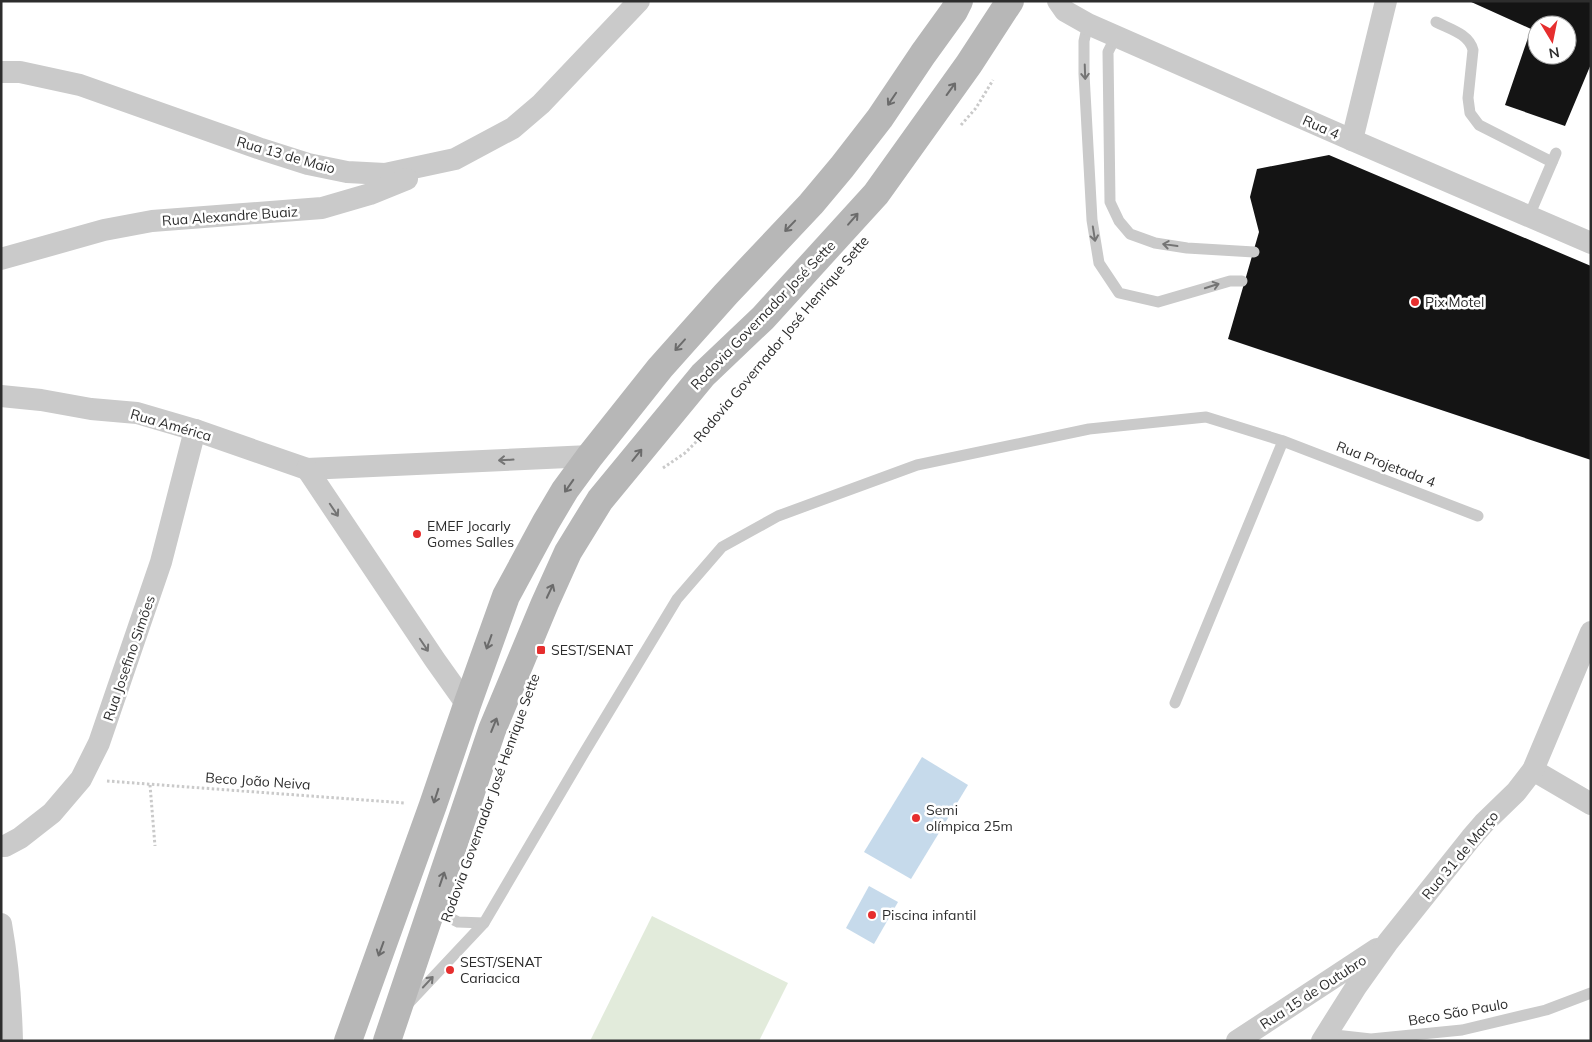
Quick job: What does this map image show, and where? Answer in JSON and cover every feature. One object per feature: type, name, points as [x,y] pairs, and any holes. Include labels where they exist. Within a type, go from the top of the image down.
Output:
[{"type":"main road","points":[[348,1041],[434,805],[506,596],[546,522],[565,490],[590,456],[660,368],[726,294],[811,204],[842,166],[880,118],[959,1]]},
{"type":"main road","name":"Rodovia Governador José Sette","points":[[531,636],[568,552],[600,500],[703,375],[763,318],[876,194],[969,64],[1010,1]]},
{"type":"main road","name":"Rodovia Governador José Henrique Sette","points":[[392,1030],[492,730],[531,636]]},
{"type":"street","name":"Rua 13 de Maio","points":[[1,72],[20,72],[80,85],[308,164],[347,172],[385,174],[455,159],[512,128],[541,104],[639,1]]},
{"type":"street","points":[[1352,140],[1386,1]]},
{"type":"street","name":"Rua 4","points":[[1067,5],[1088,24],[1591,243]]},
{"type":"street","name":"Rua Alexandre Buaiz","points":[[1,259],[104,230],[152,221],[322,208],[370,194],[455,159]]},
{"type":"street","name":"Rua América","points":[[1,396],[41,400],[91,409],[137,413],[194,430],[307,469],[590,456]]},
{"type":"street","name":"Rua Josefino Simões","points":[[1,846],[5,846],[20,838],[52,813],[81,779],[99,743],[161,562],[194,430]]},
{"type":"street","points":[[307,469],[467,705]]},
{"type":"street","name":"Rua 31 de Março","points":[[1324,1037],[1388,942],[1471,838],[1516,792],[1533,770],[1584,669],[1591,632]]},
{"type":"street","points":[[1533,770],[1591,804]]},
{"type":"street","points":[[1,924],[7,959],[15,1040]]},
{"type":"street","name":"Rua 15 de Outubro","points":[[1237,1041],[1388,942]]},
{"type":"lane","points":[[1436,22],[1464,36],[1471,42],[1473,50],[1469,106],[1470,113],[1479,125],[1554,157],[1529,216]]},
{"type":"lane","points":[[1088,24],[1084,41],[1084,74],[1092,220],[1099,263],[1119,293],[1158,302],[1230,281],[1242,281]]},
{"type":"lane","points":[[1116,36],[1108,52],[1110,202],[1119,221],[1130,234],[1155,243],[1187,248],[1254,252]]},
{"type":"lane","name":"Rua Projetada 4","points":[[392,1030],[484,923],[677,599],[722,547],[778,516],[917,465],[1088,429],[1206,417],[1283,441],[1478,516]]},
{"type":"lane","points":[[1175,703],[1283,441]]},
{"type":"lane","points":[[432,909],[458,922],[484,923]]},
{"type":"lane","name":"Beco São Paulo","points":[[1324,1037],[1371,1039],[1462,1030],[1546,1010],[1591,993]]},
{"type":"path","points":[[957,130],[976,108],[994,79]]},
{"type":"path","name":"Rodovia Governador José Henrique Sette","points":[[663,469],[685,453],[715,423],[782,339]]},
{"type":"path","name":"Beco João Neiva","points":[[81,779],[434,805]]},
{"type":"path","points":[[150,785],[155,846]]},
{"type":"green space","points":[[652,916],[788,983],[759,1041],[590,1041]]},
{"type":"water","name":"Semi olímpica 25m","points":[[922,757],[968,785],[911,879],[864,852]]},
{"type":"water","name":"Piscina infantil","points":[[869,886],[898,902],[874,944],[846,928]]},
{"type":"building","points":[[1469,1],[1591,1],[1591,64],[1565,126],[1505,105],[1527,41],[1527,65],[1577,65],[1577,15],[1527,15],[1527,27]]},
{"type":"building","name":"Pix Motel","points":[[1329,155],[1591,266],[1591,460],[1228,339],[1259,232],[1250,197],[1257,169]]},
{"type":"place","name":"Pix Motel","points":[[1415,302]]},
{"type":"place","name":"EMEF Jocarly Gomes Salles","points":[[417,534]]},
{"type":"place","name":"SEST/SENAT","points":[[541,650]]},
{"type":"place","name":"Semi olímpica 25m","points":[[916,818]]},
{"type":"place","name":"Piscina infantil","points":[[872,915]]},
{"type":"place","name":"SEST/SENAT Cariacica","points":[[450,970]]}]
